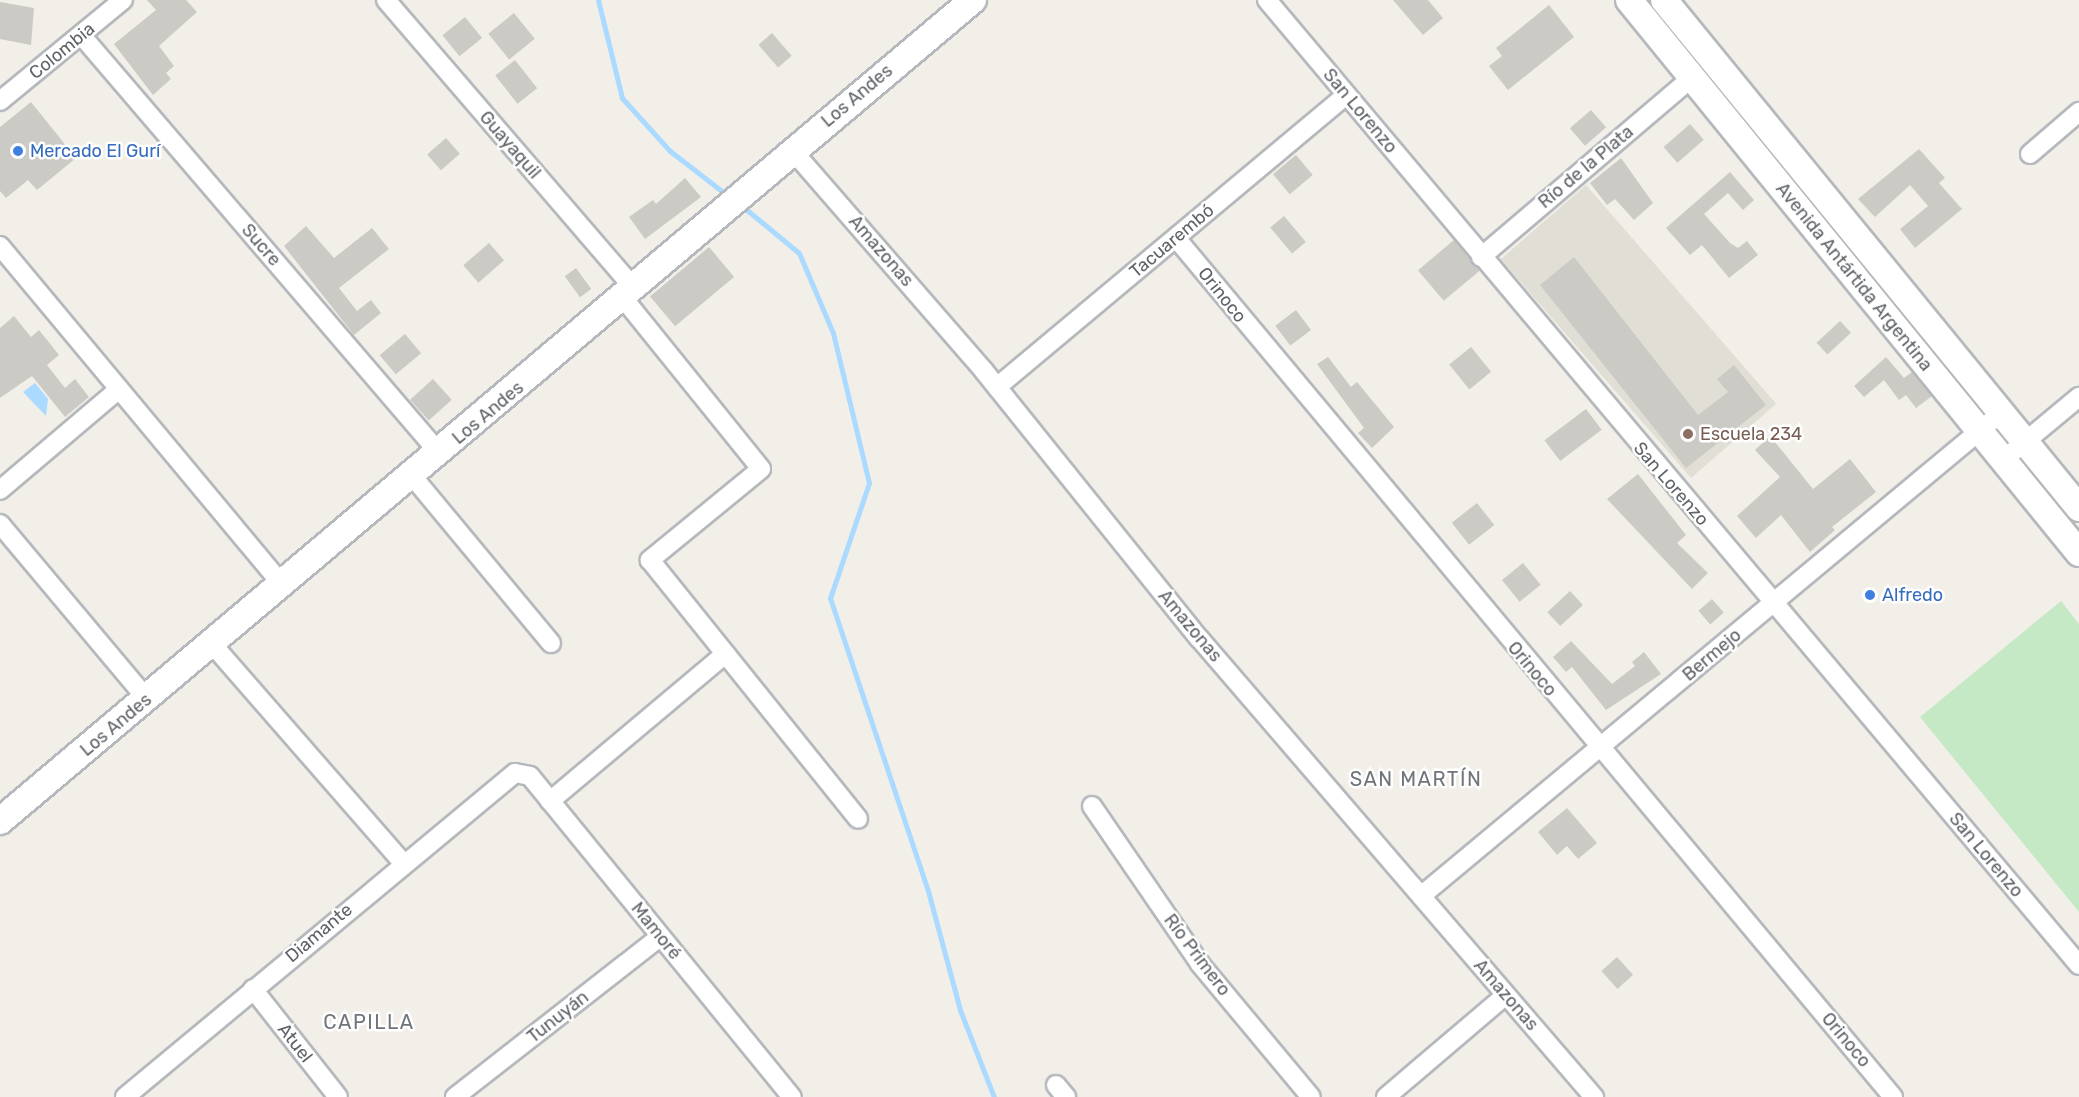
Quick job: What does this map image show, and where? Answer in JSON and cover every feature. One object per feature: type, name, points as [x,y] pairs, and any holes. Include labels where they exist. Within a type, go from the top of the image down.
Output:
[{"type":"street","name":"Colombia","points":[[0,101],[123,0]]},
{"type":"street","name":"Guayaquil","points":[[386,0],[629,295],[761,469],[650,560],[725,654]]},
{"type":"street","name":"Los Andes","points":[[0,821],[629,295],[792,150],[973,0]]},
{"type":"street","name":"San Lorenzo","points":[[1268,0],[1481,257],[2079,965]]},
{"type":"street","name":"Avenida Antártida Argentina","points":[[1664,0],[2079,508]]},
{"type":"street","name":"Avenida Antártida Argentina","points":[[1642,4],[1691,78],[2079,553]]},
{"type":"street","name":"Sucre","points":[[81,36],[440,453]]},
{"type":"street","name":"Río de la Plata","points":[[1481,257],[1691,78]]},
{"type":"street","name":"Tacuarembó","points":[[997,387],[1346,95]]},
{"type":"street","points":[[2030,154],[2079,112]]},
{"type":"street","name":"Amazonas","points":[[792,150],[997,387],[1199,638],[1594,1097]]},
{"type":"street","name":"Orinoco","points":[[1176,238],[1598,749],[1893,1097]]},
{"type":"street","points":[[0,246],[282,585]]},
{"type":"street","points":[[0,490],[118,389]]},
{"type":"street","points":[[2003,460],[2079,397]]},
{"type":"street","name":"Bermejo","points":[[1421,896],[1981,433],[2001,413]]},
{"type":"street","points":[[413,477],[551,644]]},
{"type":"street","points":[[0,524],[147,699]]},
{"type":"street","points":[[213,645],[402,862]]},
{"type":"street","points":[[550,801],[725,654],[858,819]]},
{"type":"street","name":"Diamante","points":[[125,1097],[402,862],[515,773]]},
{"type":"street","name":"Mamoré","points":[[515,773],[530,776],[792,1097]]},
{"type":"street","name":"Río Primero","points":[[1092,806],[1200,964],[1311,1097]]},
{"type":"street","name":"Tunuyán","points":[[455,1097],[660,937]]},
{"type":"street","name":"Atuel","points":[[253,989],[338,1097]]},
{"type":"street","points":[[1386,1097],[1506,995]]},
{"type":"shaded area","points":[[1586,185],[1776,404],[1691,478],[1501,259]]},
{"type":"green space","points":[[2061,601],[2079,624],[2079,912],[1920,717]]},
{"type":"water","points":[[35,383],[48,399],[46,416],[23,392]]},
{"type":"building","points":[[147,0],[186,0],[197,12],[159,46],[174,66],[166,73],[171,79],[153,95],[114,44],[156,10]]},
{"type":"building","points":[[1393,0],[1428,0],[1443,18],[1423,35]]},
{"type":"building","points":[[0,2],[34,8],[31,45],[0,39]]},
{"type":"building","points":[[1549,5],[1574,37],[1508,90],[1489,66],[1502,56],[1496,48]]},
{"type":"building","points":[[514,13],[535,39],[509,59],[488,34]]},
{"type":"building","points":[[465,17],[482,38],[459,56],[442,35]]},
{"type":"building","points":[[772,33],[792,56],[778,67],[758,45]]},
{"type":"building","points":[[515,60],[537,88],[517,104],[495,75]]},
{"type":"building","points":[[31,102],[76,158],[37,190],[28,180],[6,198],[0,191],[0,127]]},
{"type":"building","points":[[1591,110],[1606,127],[1585,146],[1570,128]]},
{"type":"building","points":[[1690,124],[1704,140],[1677,163],[1664,147]]},
{"type":"building","points":[[446,138],[460,154],[441,170],[427,154]]},
{"type":"building","points":[[1919,149],[1945,178],[1939,183],[1962,209],[1915,248],[1900,229],[1928,206],[1910,185],[1875,217],[1858,199]]},
{"type":"building","points":[[1296,155],[1313,175],[1290,194],[1273,174]]},
{"type":"building","points":[[1621,158],[1653,203],[1634,220],[1615,199],[1607,205],[1590,183]]},
{"type":"building","points":[[1730,172],[1754,200],[1743,210],[1728,193],[1704,214],[1730,243],[1738,248],[1747,241],[1758,255],[1729,278],[1702,245],[1690,255],[1666,228]]},
{"type":"building","points":[[685,178],[701,197],[645,239],[629,217],[653,200],[656,204]]},
{"type":"building","points":[[1284,216],[1306,242],[1292,254],[1270,228]]},
{"type":"building","points":[[306,226],[334,258],[372,228],[389,249],[339,288],[357,311],[371,300],[381,313],[354,335],[284,246]]},
{"type":"building","points":[[1454,240],[1480,271],[1444,301],[1418,270]]},
{"type":"building","points":[[489,243],[504,260],[478,283],[463,265]]},
{"type":"building","points":[[709,247],[734,277],[675,326],[650,296]]},
{"type":"building","points":[[1574,257],[1698,415],[1728,392],[1717,379],[1734,365],[1766,405],[1686,468],[1540,285]]},
{"type":"building","points":[[576,268],[591,289],[580,297],[565,276]]},
{"type":"building","points":[[1296,310],[1311,330],[1290,346],[1275,326]]},
{"type":"building","points":[[14,316],[31,337],[39,330],[59,355],[47,365],[65,388],[75,379],[89,397],[65,417],[32,376],[0,398],[0,328]]},
{"type":"building","points":[[1840,321],[1851,333],[1828,355],[1817,343]]},
{"type":"building","points":[[405,334],[421,353],[396,374],[380,355]]},
{"type":"building","points":[[1471,347],[1491,372],[1469,389],[1449,365]]},
{"type":"building","points":[[1328,357],[1351,387],[1357,382],[1394,427],[1372,448],[1358,433],[1364,428],[1317,364]]},
{"type":"building","points":[[1886,357],[1904,378],[1912,372],[1932,396],[1916,408],[1906,395],[1899,400],[1884,380],[1864,397],[1854,386]]},
{"type":"building","points":[[433,379],[452,400],[429,421],[410,400]]},
{"type":"building","points":[[1586,409],[1602,430],[1560,461],[1544,440]]},
{"type":"building","points":[[1770,436],[1813,489],[1850,459],[1876,492],[1832,527],[1835,530],[1810,552],[1781,515],[1756,538],[1737,516],[1780,477],[1755,450]]},
{"type":"building","points":[[1638,474],[1686,535],[1677,543],[1708,573],[1692,589],[1607,499]]},
{"type":"building","points":[[1477,503],[1494,525],[1469,545],[1452,523]]},
{"type":"building","points":[[1523,563],[1541,585],[1520,602],[1502,580]]},
{"type":"building","points":[[1570,591],[1583,605],[1560,626],[1547,612]]},
{"type":"building","points":[[1712,599],[1724,613],[1710,624],[1698,611]]},
{"type":"building","points":[[1571,641],[1612,684],[1635,666],[1632,662],[1644,652],[1661,674],[1606,710],[1572,667],[1566,672],[1553,657]]},
{"type":"building","points":[[1567,808],[1597,843],[1578,859],[1567,846],[1557,855],[1538,832]]},
{"type":"building","points":[[1617,957],[1633,975],[1617,989],[1601,971]]},
{"type":"waterway","points":[[598,0],[622,98],[670,151],[723,192]]},
{"type":"waterway","points":[[747,210],[799,253],[833,333],[869,483],[830,598],[928,891],[960,1010],[994,1097]]},
{"type":"place","name":"Mercado El Gurí","points":[[18,151]]},
{"type":"place","name":"Escuela 234","points":[[1688,434]]},
{"type":"place","name":"Alfredo","points":[[1870,595]]},
{"type":"district","name":"SAN MARTÍN","points":[[1416,779]]},
{"type":"district","name":"CAPILLA","points":[[369,1022]]}]
